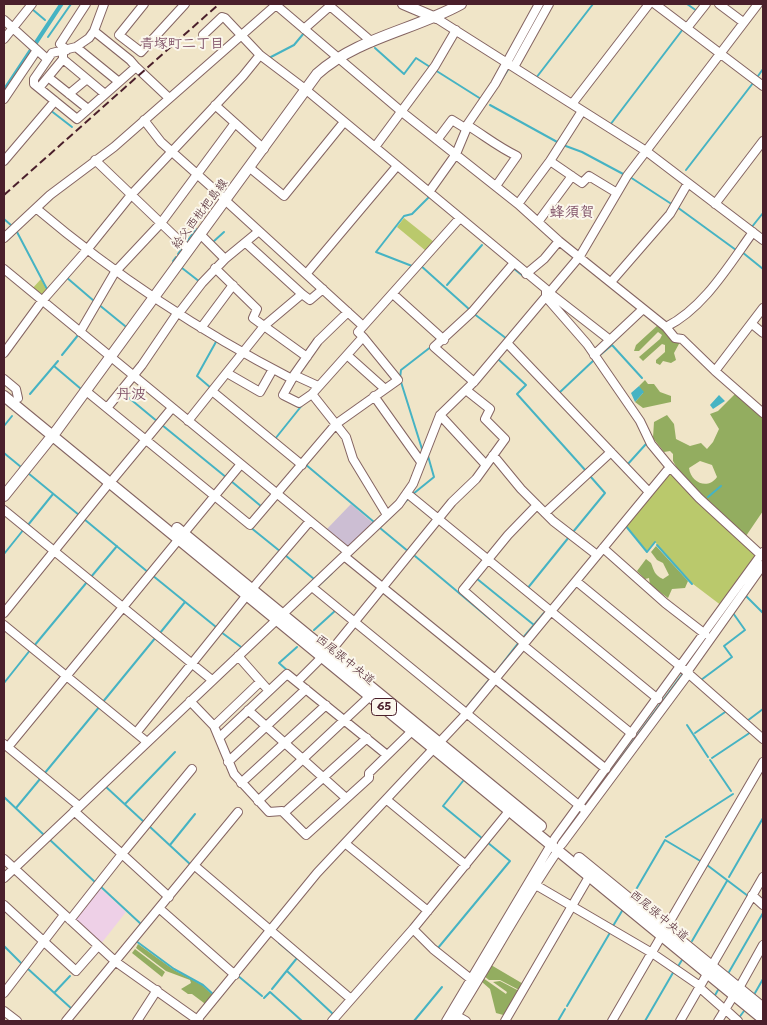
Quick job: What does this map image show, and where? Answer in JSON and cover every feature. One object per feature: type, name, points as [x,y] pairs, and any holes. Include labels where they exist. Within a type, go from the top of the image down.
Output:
[{"type":"main road","points":[[404,4],[436,18]]},
{"type":"main road","name":"給父西枇杷島線","points":[[4,496],[86,391],[317,74],[338,58],[372,42],[436,18],[461,4]]},
{"type":"main road","name":"西尾張中央道","points":[[4,387],[12,402]]},
{"type":"main road","name":"西尾張中央道","points":[[4,396],[54,433],[326,654],[737,991],[761,1016]]},
{"type":"main road","name":"西尾張中央道","points":[[326,654],[370,696],[412,730],[437,746],[510,810],[557,844],[590,876],[664,932]]},
{"type":"street","points":[[4,39],[32,4]]},
{"type":"street","points":[[86,4],[60,44],[64,53],[87,79],[105,94]]},
{"type":"street","points":[[111,44],[144,4]]},
{"type":"street","points":[[119,35],[141,52],[185,4]]},
{"type":"street","points":[[4,238],[50,195],[144,120],[241,37],[276,4],[402,112],[496,186],[559,241],[666,327],[675,338],[682,339],[726,383],[763,413]]},
{"type":"street","points":[[510,65],[539,4]]},
{"type":"street","points":[[429,192],[456,154],[466,127],[510,65],[549,4]]},
{"type":"street","points":[[572,104],[649,4]]},
{"type":"street","points":[[654,4],[760,83],[763,73]]},
{"type":"street","points":[[687,28],[706,4]]},
{"type":"street","points":[[719,4],[743,22]]},
{"type":"street","points":[[4,878],[408,494],[440,415],[474,382],[580,256],[617,193],[646,151],[758,4]]},
{"type":"street","points":[[102,5],[94,31],[76,47],[64,53],[52,53],[34,79],[34,84],[77,119],[136,67]]},
{"type":"street","points":[[304,29],[330,6],[372,42]]},
{"type":"street","points":[[203,35],[222,17],[260,55],[305,89],[398,166],[547,293],[610,340]]},
{"type":"street","points":[[436,18],[646,151],[763,240]]},
{"type":"street","points":[[4,20],[47,59]]},
{"type":"street","points":[[375,147],[435,66],[456,30]]},
{"type":"street","points":[[94,31],[111,44],[169,98]]},
{"type":"street","points":[[76,47],[119,82]]},
{"type":"street","points":[[4,99],[34,48]]},
{"type":"street","points":[[39,88],[64,53]]},
{"type":"street","points":[[4,353],[42,301],[86,251],[131,195],[260,55]]},
{"type":"street","points":[[48,77],[88,109]]},
{"type":"street","points":[[69,94],[87,79]]},
{"type":"street","points":[[4,162],[55,101]]},
{"type":"street","points":[[215,105],[264,149]]},
{"type":"street","points":[[518,204],[550,161],[582,111]]},
{"type":"street","points":[[144,120],[161,142],[363,326]]},
{"type":"street","points":[[437,140],[452,120],[490,139],[493,144],[517,156],[496,186]]},
{"type":"street","points":[[250,168],[284,196],[344,122]]},
{"type":"street","points":[[80,332],[115,272],[161,223],[236,123]]},
{"type":"street","points":[[715,204],[763,141]]},
{"type":"street","points":[[95,160],[189,250]]},
{"type":"street","points":[[550,161],[582,183],[588,176],[617,193]]},
{"type":"street","points":[[307,273],[398,166]]},
{"type":"street","points":[[538,222],[572,176]]},
{"type":"street","points":[[611,282],[666,220],[688,183]]},
{"type":"street","points":[[37,209],[86,251],[201,328],[272,369],[318,386]]},
{"type":"street","points":[[86,391],[250,525],[336,424],[398,380],[358,332],[459,219]]},
{"type":"street","points":[[107,408],[133,376],[178,313],[215,268],[259,231]]},
{"type":"street","points":[[666,327],[684,315],[711,288],[753,232]]},
{"type":"street","points":[[200,235],[225,258]]},
{"type":"street","points":[[526,274],[544,259],[559,241]]},
{"type":"street","points":[[246,243],[310,300],[323,289]]},
{"type":"street","points":[[474,382],[434,347],[444,340],[513,264]]},
{"type":"street","points":[[215,268],[257,309],[253,318],[307,357]]},
{"type":"street","points":[[4,269],[278,494],[383,587],[606,769]]},
{"type":"street","points":[[4,281],[11,275]]},
{"type":"street","points":[[201,328],[233,285]]},
{"type":"street","points":[[446,1021],[453,1016],[477,985],[579,806],[658,699],[686,670],[705,634],[762,553],[699,498],[670,467],[651,444],[640,421],[594,355],[547,293]]},
{"type":"street","points":[[188,421],[264,326],[302,294]]},
{"type":"street","points":[[393,294],[444,340]]},
{"type":"street","points":[[715,371],[763,308]]},
{"type":"street","points":[[594,355],[643,309]]},
{"type":"street","points":[[348,312],[318,341],[283,394],[299,403],[312,394],[363,338]]},
{"type":"street","points":[[752,324],[763,332]]},
{"type":"street","points":[[507,343],[649,492]]},
{"type":"street","points":[[347,355],[385,389]]},
{"type":"street","points":[[227,373],[260,392],[272,369]]},
{"type":"street","points":[[4,379],[16,389],[12,402]]},
{"type":"street","points":[[297,682],[326,654],[354,622],[506,439],[485,419],[490,409],[466,390]]},
{"type":"street","points":[[212,391],[302,465]]},
{"type":"street","points":[[312,394],[346,437],[356,465],[387,515]]},
{"type":"street","points":[[374,396],[421,462]]},
{"type":"street","points":[[4,613],[172,408]]},
{"type":"street","points":[[440,415],[486,465]]},
{"type":"street","points":[[545,513],[611,452]]},
{"type":"street","points":[[493,455],[521,489],[545,513],[597,555]]},
{"type":"street","points":[[170,897],[6,745],[67,676],[241,464]]},
{"type":"street","points":[[4,859],[116,962],[198,1021],[317,873],[466,713],[670,467]]},
{"type":"street","points":[[408,494],[658,699]]},
{"type":"street","points":[[537,505],[487,559],[463,590],[463,593],[632,734]]},
{"type":"street","points":[[4,510],[212,680]]},
{"type":"street","points":[[136,733],[249,592],[310,521]]},
{"type":"street","points":[[603,548],[665,603],[705,634]]},
{"type":"street","points":[[453,1016],[534,871],[586,812],[763,565]]},
{"type":"street","points":[[576,581],[686,670],[763,739]]},
{"type":"street","points":[[312,587],[586,812]]},
{"type":"street","points":[[4,625],[147,742]]},
{"type":"street","points":[[238,656],[269,692]]},
{"type":"street","points":[[220,736],[287,674],[387,755]]},
{"type":"street","points":[[214,726],[260,682]]},
{"type":"street","points":[[228,762],[306,689]]},
{"type":"street","points":[[258,801],[370,696]]},
{"type":"street","points":[[190,701],[214,726],[220,736],[228,762],[241,783],[269,812],[282,811],[306,835],[369,778],[369,773],[412,730]]},
{"type":"street","points":[[241,783],[326,705]]},
{"type":"street","points":[[248,710],[346,798]]},
{"type":"street","points":[[284,813],[367,738]]},
{"type":"street","points":[[612,1021],[763,762]]},
{"type":"street","points":[[4,993],[44,942],[122,854],[192,769]]},
{"type":"street","points":[[387,800],[466,865]]},
{"type":"street","points":[[332,1021],[413,929],[510,810]]},
{"type":"street","points":[[66,1021],[170,897],[238,812]]},
{"type":"street","points":[[346,844],[428,911]]},
{"type":"street","points":[[194,866],[351,999]]},
{"type":"street","points":[[505,1021],[590,876]]},
{"type":"street","points":[[680,1021],[763,877]]},
{"type":"street","points":[[534,884],[652,953],[700,986],[738,1021]]},
{"type":"street","points":[[752,895],[763,905]]},
{"type":"street","points":[[4,905],[76,971],[98,946]]},
{"type":"street","points":[[160,909],[235,974]]},
{"type":"street","points":[[413,929],[440,955],[472,980]]},
{"type":"street","points":[[718,1021],[763,945]]},
{"type":"street","points":[[137,1021],[157,990]]},
{"type":"street","points":[[4,1011],[17,1021]]},
{"type":"street","points":[[453,1016],[466,1021]]},
{"type":"shaded area","points":[[351,504],[374,524],[347,550],[325,531]]},
{"type":"shaded area","points":[[98,886],[126,912],[100,945],[72,919]]},
{"type":"green space","points":[[404,218],[434,242],[426,251],[397,227]]},
{"type":"green space","points":[[41,279],[48,293],[42,299],[31,290]]},
{"type":"green space","points":[[659,324],[680,342],[674,353],[676,360],[671,363],[663,361],[660,365],[656,363],[656,360],[665,352],[665,345],[662,344],[643,361],[639,357],[660,339],[662,335],[658,332],[639,351],[634,351],[636,345]]},
{"type":"green space","points":[[645,380],[648,384],[654,384],[660,392],[671,396],[671,402],[643,408],[635,402],[643,393],[639,386]]},
{"type":"green space","points":[[735,394],[763,415],[763,511],[746,536],[702,497],[678,470],[673,461],[673,454],[670,451],[664,452],[653,438],[654,422],[667,415],[674,424],[676,439],[690,446],[701,443],[707,449],[713,442],[719,429],[710,414],[718,411]],"holes":[[[700,461],[712,465],[717,477],[709,483],[705,484],[696,481],[690,473],[689,468]]]},
{"type":"green space","points":[[671,472],[758,555],[722,606],[693,584],[655,542],[647,551],[626,526]]},
{"type":"green space","points":[[656,546],[688,581],[685,588],[672,589],[668,598],[650,585],[649,578],[645,579],[637,571],[646,559],[651,563],[658,576],[663,579],[669,575],[663,563],[657,560],[651,552]]},
{"type":"green space","points":[[138,944],[174,970],[202,985],[215,997],[208,1006],[192,994],[188,994],[181,989],[191,983],[190,980],[166,971],[136,948]]},
{"type":"green space","points":[[135,949],[165,972],[162,977],[132,953]]},
{"type":"green space","points":[[491,965],[525,985],[521,991],[500,980],[489,980],[484,976]]},
{"type":"green space","points":[[483,978],[506,994],[507,992],[493,982],[500,981],[521,992],[507,1016],[496,1013],[490,989],[482,982]]},
{"type":"water","points":[[59,4],[64,4],[4,95],[4,87]]},
{"type":"water","points":[[639,386],[644,392],[635,402],[631,393]]},
{"type":"water","points":[[719,395],[725,401],[713,409],[710,405]]},
{"type":"waterway","points":[[48,37],[71,4]]},
{"type":"waterway","points":[[512,62],[545,4]]},
{"type":"waterway","points":[[536,78],[593,4]]},
{"type":"waterway","points":[[687,4],[697,11]]},
{"type":"waterway","points":[[32,9],[45,20]]},
{"type":"waterway","points":[[610,125],[683,29]]},
{"type":"waterway","points":[[269,58],[294,45],[304,33]]},
{"type":"waterway","points":[[375,48],[404,74],[416,58],[430,67]]},
{"type":"waterway","points":[[502,79],[509,68]]},
{"type":"waterway","points":[[758,76],[763,69]]},
{"type":"waterway","points":[[435,70],[481,99]]},
{"type":"waterway","points":[[686,170],[753,83]]},
{"type":"waterway","points":[[490,105],[559,143]]},
{"type":"waterway","points":[[50,110],[72,127]]},
{"type":"waterway","points":[[563,145],[582,152],[625,175]]},
{"type":"waterway","points":[[630,177],[673,205]]},
{"type":"waterway","points":[[412,266],[376,252],[404,216],[412,214],[429,197]]},
{"type":"waterway","points":[[677,207],[736,250]]},
{"type":"waterway","points":[[751,228],[763,213]]},
{"type":"waterway","points":[[4,219],[12,226]]},
{"type":"waterway","points":[[186,243],[196,229]]},
{"type":"waterway","points":[[17,232],[48,291]]},
{"type":"waterway","points":[[213,242],[224,232]]},
{"type":"waterway","points":[[447,285],[482,245]]},
{"type":"waterway","points":[[178,254],[182,248]]},
{"type":"waterway","points":[[742,252],[763,269]]},
{"type":"waterway","points":[[173,261],[176,257]]},
{"type":"waterway","points":[[420,265],[470,310]]},
{"type":"waterway","points":[[182,268],[200,282]]},
{"type":"waterway","points":[[513,268],[523,276]]},
{"type":"waterway","points":[[709,287],[717,276]]},
{"type":"waterway","points":[[66,277],[94,301]]},
{"type":"waterway","points":[[98,304],[125,326]]},
{"type":"waterway","points":[[473,313],[507,339]]},
{"type":"waterway","points":[[62,355],[79,334]]},
{"type":"waterway","points":[[211,388],[197,376],[217,340]]},
{"type":"waterway","points":[[600,355],[612,345],[642,378]]},
{"type":"waterway","points":[[400,378],[401,370],[432,346]]},
{"type":"waterway","points":[[498,359],[526,385],[517,394],[586,471]]},
{"type":"waterway","points":[[559,393],[594,360]]},
{"type":"waterway","points":[[30,394],[58,361]]},
{"type":"waterway","points":[[54,366],[81,389]]},
{"type":"waterway","points":[[401,382],[422,449]]},
{"type":"waterway","points":[[123,393],[158,422]]},
{"type":"waterway","points":[[275,439],[303,404]]},
{"type":"waterway","points":[[4,426],[12,416]]},
{"type":"waterway","points":[[162,425],[227,478]]},
{"type":"waterway","points":[[627,465],[646,444]]},
{"type":"waterway","points":[[4,453],[21,467]]},
{"type":"waterway","points":[[413,494],[434,477],[428,456]]},
{"type":"waterway","points":[[305,464],[374,522]]},
{"type":"waterway","points":[[28,473],[79,515]]},
{"type":"waterway","points":[[573,532],[605,493],[590,476]]},
{"type":"waterway","points":[[231,481],[262,507]]},
{"type":"waterway","points":[[708,497],[721,486]]},
{"type":"waterway","points":[[28,525],[53,494]]},
{"type":"waterway","points":[[377,530],[408,499]]},
{"type":"waterway","points":[[84,519],[149,573]]},
{"type":"waterway","points":[[625,525],[647,552],[655,542]]},
{"type":"waterway","points":[[250,527],[281,552]]},
{"type":"waterway","points":[[380,528],[409,552]]},
{"type":"waterway","points":[[4,554],[24,529]]},
{"type":"waterway","points":[[527,589],[569,537]]},
{"type":"waterway","points":[[657,545],[692,584]]},
{"type":"waterway","points":[[91,577],[117,546]]},
{"type":"waterway","points":[[285,555],[314,579]]},
{"type":"waterway","points":[[415,556],[490,619]]},
{"type":"waterway","points":[[760,563],[763,559]]},
{"type":"waterway","points":[[317,587],[332,573]]},
{"type":"waterway","points":[[152,575],[216,627]]},
{"type":"waterway","points":[[476,578],[534,625]]},
{"type":"waterway","points":[[34,646],[87,582]]},
{"type":"waterway","points":[[698,651],[743,587]]},
{"type":"waterway","points":[[745,595],[763,613]]},
{"type":"waterway","points":[[160,633],[185,602]]},
{"type":"waterway","points":[[314,630],[336,610]]},
{"type":"waterway","points":[[522,639],[544,613]]},
{"type":"waterway","points":[[701,680],[732,657],[724,646],[745,630],[733,613]]},
{"type":"waterway","points":[[221,632],[241,647]]},
{"type":"waterway","points":[[102,703],[156,637]]},
{"type":"waterway","points":[[495,673],[519,642]]},
{"type":"waterway","points":[[288,671],[279,663],[297,647]]},
{"type":"waterway","points":[[4,683],[31,649]]},
{"type":"waterway","points":[[586,805],[684,672]]},
{"type":"waterway","points":[[467,707],[489,680]]},
{"type":"waterway","points":[[44,774],[100,706]]},
{"type":"waterway","points":[[747,721],[763,709]]},
{"type":"waterway","points":[[695,733],[728,710]]},
{"type":"waterway","points":[[687,725],[708,757]]},
{"type":"waterway","points":[[712,758],[751,732]]},
{"type":"waterway","points":[[125,804],[175,752]]},
{"type":"waterway","points":[[710,760],[731,791]]},
{"type":"waterway","points":[[16,808],[40,779]]},
{"type":"waterway","points":[[463,781],[443,806],[483,839]]},
{"type":"waterway","points":[[105,786],[144,822]]},
{"type":"waterway","points":[[666,837],[733,794]]},
{"type":"waterway","points":[[4,797],[44,835]]},
{"type":"waterway","points":[[170,845],[195,814]]},
{"type":"waterway","points":[[729,877],[763,818]]},
{"type":"waterway","points":[[149,826],[191,865]]},
{"type":"waterway","points":[[49,839],[96,883]]},
{"type":"waterway","points":[[634,893],[665,840],[702,862]]},
{"type":"waterway","points":[[438,948],[510,861],[487,842]]},
{"type":"waterway","points":[[707,865],[748,896]]},
{"type":"waterway","points":[[692,941],[727,881]]},
{"type":"waterway","points":[[100,886],[142,925]]},
{"type":"waterway","points":[[613,926],[622,911]]},
{"type":"waterway","points":[[729,972],[763,913]]},
{"type":"waterway","points":[[567,1006],[611,931]]},
{"type":"waterway","points":[[136,941],[174,969],[203,985],[214,995]]},
{"type":"waterway","points":[[272,989],[297,958],[279,943]]},
{"type":"waterway","points":[[4,946],[23,965]]},
{"type":"waterway","points":[[677,968],[682,960]]},
{"type":"waterway","points":[[27,968],[73,1010]]},
{"type":"waterway","points":[[287,971],[334,1015]]},
{"type":"waterway","points":[[645,1021],[674,971]]},
{"type":"waterway","points":[[237,975],[262,996]]},
{"type":"waterway","points":[[55,992],[70,976]]},
{"type":"waterway","points":[[755,993],[763,979]]},
{"type":"waterway","points":[[414,1021],[442,987]]},
{"type":"waterway","points":[[714,997],[718,990]]},
{"type":"waterway","points":[[264,998],[270,992],[302,1021]]},
{"type":"waterway","points":[[558,1021],[565,1009]]},
{"type":"waterway","points":[[738,1019],[744,1011]]},
{"type":"railway","points":[[4,195],[219,4]]},
{"type":"district","name":"青塚町二丁目","points":[[182,44]]},
{"type":"district","name":"蜂須賀","points":[[572,213]]},
{"type":"district","name":"丹波","points":[[131,395]]}]
